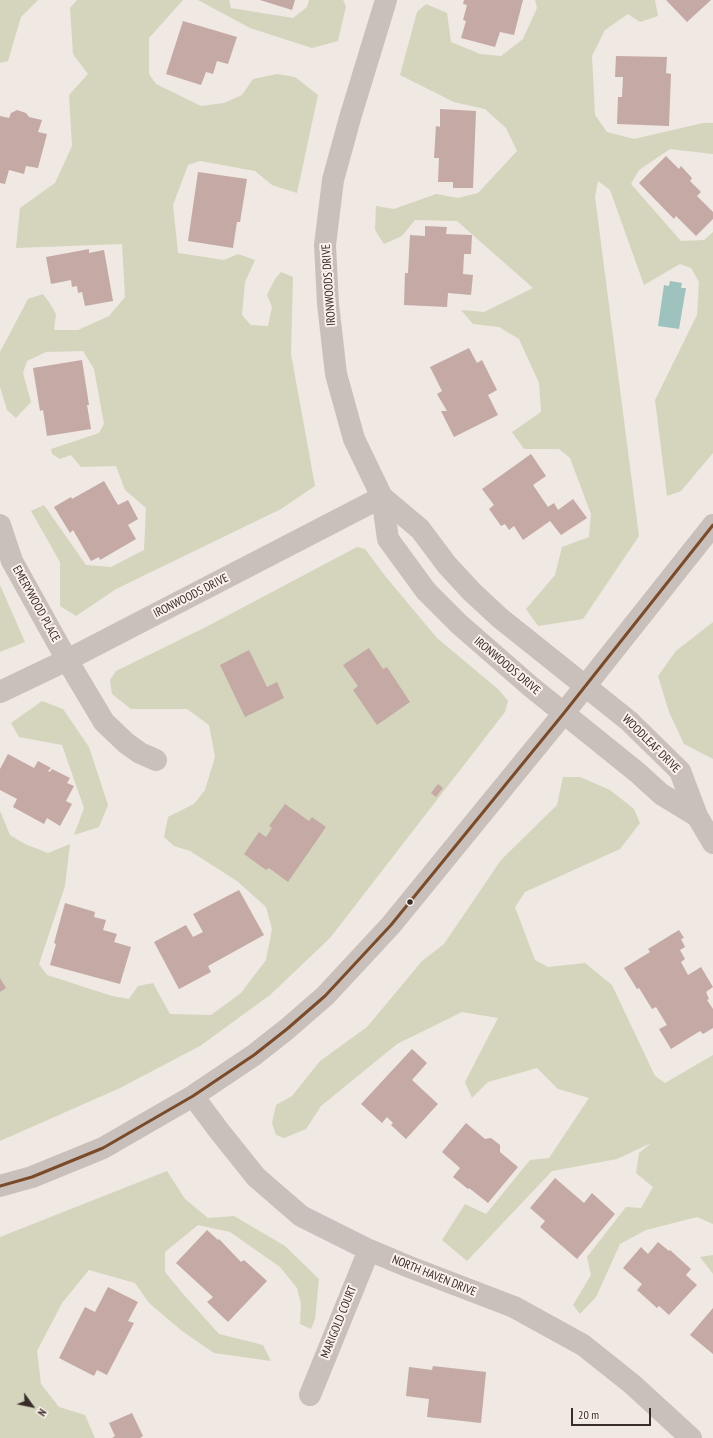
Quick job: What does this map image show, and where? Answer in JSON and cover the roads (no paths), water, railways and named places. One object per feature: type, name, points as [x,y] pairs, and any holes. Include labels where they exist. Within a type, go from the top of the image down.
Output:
[{"type":"street","name":"IRONWOODS DRIVE","points":[[386,0],[350,118],[333,180],[325,245],[328,304],[336,374],[354,439],[382,497],[388,539],[426,591],[459,624],[530,686],[564,713]]},
{"type":"street","name":"IRONWOODS DRIVE","points":[[0,692],[67,660],[382,497]]},
{"type":"street","name":"IRONWOODS DRIVE","points":[[382,497],[420,529],[447,565],[488,608],[585,686]]},
{"type":"street","name":"EMERYWOOD PLACE","points":[[0,525],[12,561],[67,660],[104,722],[126,743],[140,753],[156,760]]},
{"type":"street","points":[[0,1186],[32,1177],[103,1148],[193,1096],[254,1055],[325,996],[391,925],[564,713],[713,525]]},
{"type":"street","name":"WOODLEAF DRIVE","points":[[585,686],[629,721],[680,771],[697,816],[713,843]]},
{"type":"street","name":"WOODLEAF DRIVE","points":[[564,713],[661,794],[697,816]]},
{"type":"street","name":"NORTH HAVEN DRIVE","points":[[193,1096],[256,1177],[300,1216],[368,1250],[514,1308],[583,1345],[632,1384],[691,1438]]},
{"type":"street","name":"MARIGOLD COURT","points":[[310,1395],[368,1250]]},
{"type":"water","points":[[670,281],[682,283],[681,288],[686,288],[679,329],[658,326],[664,285],[669,286]]}]
